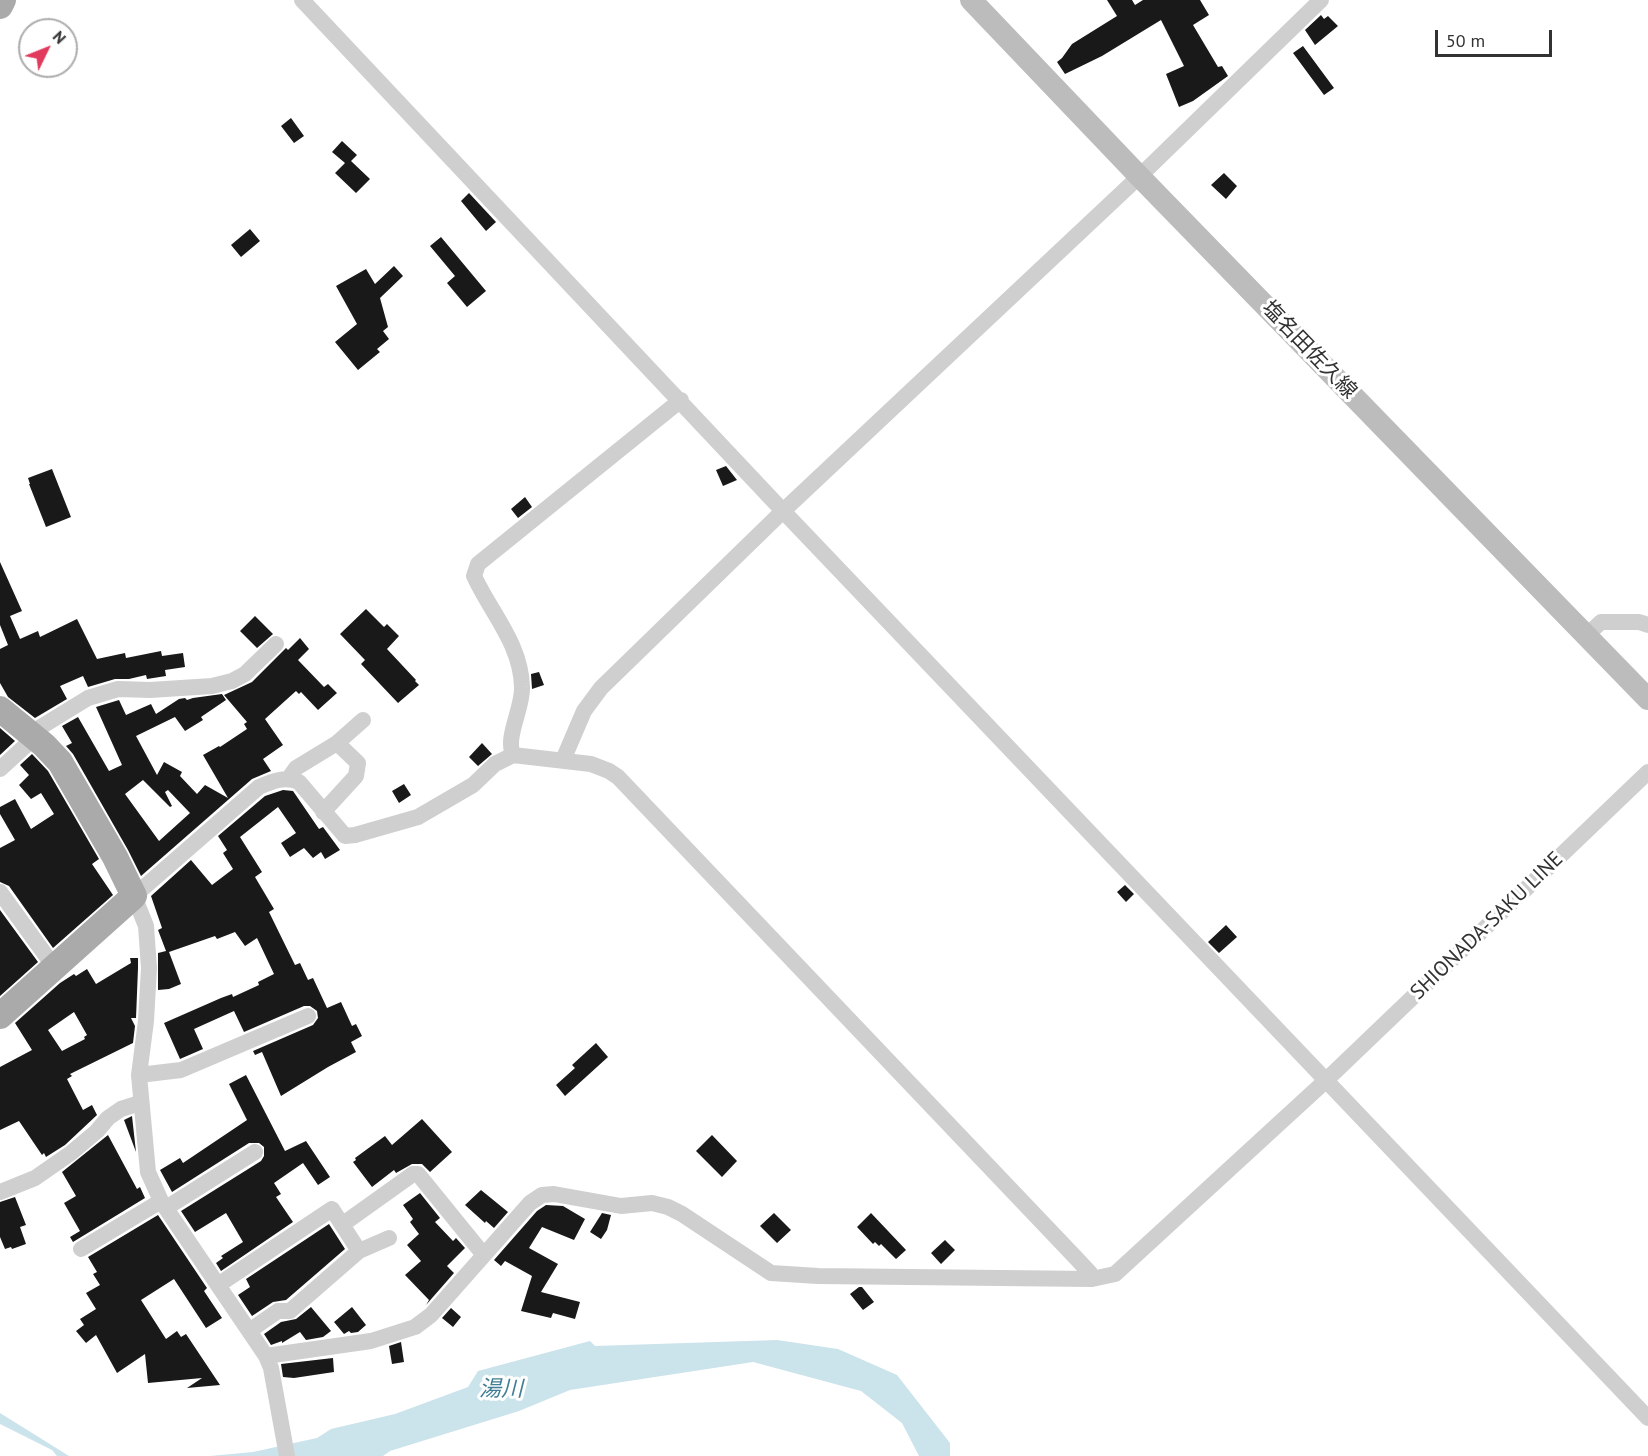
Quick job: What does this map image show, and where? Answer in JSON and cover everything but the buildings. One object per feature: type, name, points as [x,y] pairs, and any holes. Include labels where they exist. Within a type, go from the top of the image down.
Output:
[{"type":"main road","points":[[0,6],[3,0]]},
{"type":"main road","name":"塩名田佐久線","points":[[971,0],[1648,699]]},
{"type":"main road","points":[[0,709],[33,735],[60,762],[115,857],[134,896],[0,1016]]},
{"type":"street","points":[[302,0],[681,400],[783,511],[1648,1418]]},
{"type":"street","points":[[562,760],[584,711],[601,687],[1321,0]]},
{"type":"street","points":[[513,755],[510,749],[511,738],[518,716],[522,687],[517,657],[474,576],[478,564],[681,400]]},
{"type":"street","points":[[1587,635],[1601,622],[1639,622],[1648,625]]},
{"type":"street","points":[[0,769],[33,735],[88,698],[118,688],[150,690],[212,686],[232,681],[245,674],[276,644]]},
{"type":"street","points":[[290,778],[296,768],[337,743],[363,720]]},
{"type":"street","points":[[323,812],[356,776],[357,764],[337,743]]},
{"type":"street","points":[[287,1456],[273,1379],[266,1356],[163,1204],[148,1172],[139,1075],[146,1021],[149,968],[146,926],[134,896],[259,787],[290,778],[299,782],[345,836],[418,817],[473,785],[495,764],[513,755],[601,767],[618,777],[1086,1268],[1092,1279]]},
{"type":"street","name":"SHIONADA-SAKU LINE","points":[[266,1356],[371,1341],[415,1327],[431,1315],[530,1203],[542,1195],[554,1194],[621,1206],[652,1203],[668,1207],[771,1273],[818,1276],[1092,1279],[1115,1274],[1326,1079],[1648,772]]},
{"type":"street","points":[[0,892],[55,968]]},
{"type":"street","points":[[139,1075],[181,1070],[308,1016]]},
{"type":"street","points":[[0,1192],[35,1178],[71,1153],[115,1113],[140,1103]]},
{"type":"street","points":[[81,1249],[255,1152]]},
{"type":"street","points":[[343,1224],[413,1174],[418,1174],[483,1254]]},
{"type":"street","points":[[218,1285],[332,1209],[359,1251]]},
{"type":"street","points":[[249,1331],[278,1311],[290,1311],[359,1251],[389,1238]]},
{"type":"water","name":"湯川","points":[[777,1340],[838,1349],[897,1375],[950,1443],[950,1456],[919,1456],[902,1423],[861,1391],[753,1362],[570,1390],[519,1411],[390,1451],[383,1456],[210,1456],[253,1452],[317,1438],[331,1429],[395,1414],[468,1387],[478,1371],[590,1341],[595,1346]]},
{"type":"water","points":[[0,1413],[69,1456],[57,1456],[52,1450],[0,1424]]}]
